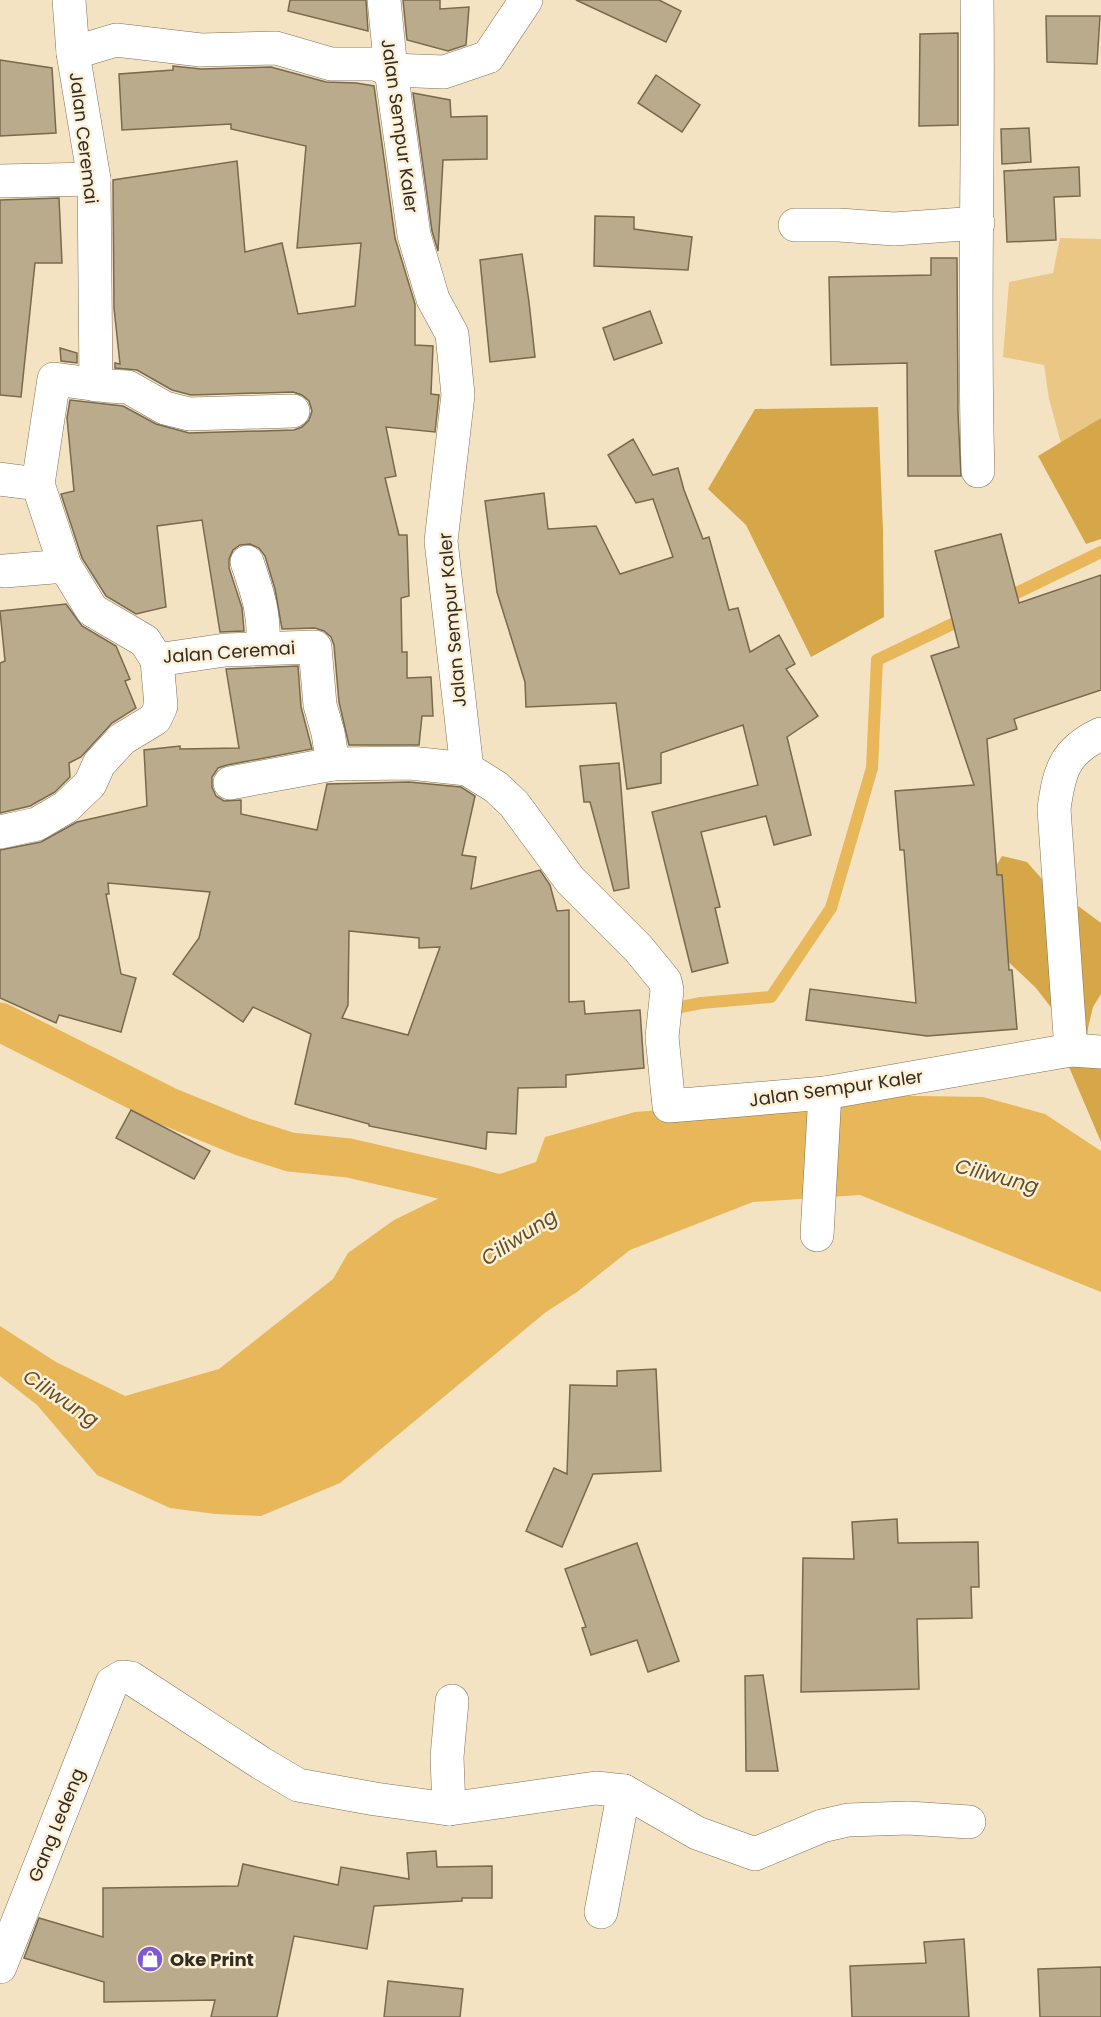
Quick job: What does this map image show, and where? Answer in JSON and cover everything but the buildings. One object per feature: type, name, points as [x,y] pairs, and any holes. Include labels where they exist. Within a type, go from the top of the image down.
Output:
[{"type":"street","name":"Jalan Ceremai","points":[[69,0],[73,53],[94,179],[96,385]]},
{"type":"street","name":"Jalan Sempur Kaler","points":[[384,0],[391,70],[414,235],[433,298],[452,334],[458,395],[441,541],[467,769],[496,787],[514,804],[570,880],[638,948],[665,981],[667,990],[662,1037],[669,1106],[824,1095],[1086,1051],[1054,809],[1058,778],[1073,752],[1101,734]]},
{"type":"street","points":[[73,53],[116,40],[201,50],[276,48],[331,64],[375,64],[391,70],[444,72],[488,57],[526,0]]},
{"type":"street","points":[[977,0],[976,380],[978,471]]},
{"type":"street","points":[[0,181],[94,179]]},
{"type":"street","points":[[795,225],[894,229],[978,223]]},
{"type":"street","name":"Jalan Ceremai","points":[[294,411],[189,414],[165,408],[128,387],[96,385],[57,378],[52,382],[38,484],[64,566],[92,610],[145,641],[157,660],[225,650],[315,647],[320,705],[333,764]]},
{"type":"street","points":[[0,479],[38,484]]},
{"type":"street","points":[[247,562],[264,618],[263,648]]},
{"type":"street","points":[[5,571],[64,566]]},
{"type":"street","points":[[0,832],[37,824],[66,807],[90,784],[99,764],[122,739],[155,718],[161,706],[157,660]]},
{"type":"street","points":[[230,783],[333,764],[410,763],[467,769]]},
{"type":"street","points":[[816,1235],[824,1095]]},
{"type":"street","name":"Gang Ledeng","points":[[0,1967],[112,1683],[122,1677],[131,1678],[298,1785],[449,1809]]},
{"type":"street","points":[[452,1701],[447,1757],[449,1809],[597,1788],[624,1791],[697,1833],[755,1854],[822,1826],[848,1820],[908,1818],[969,1822]]},
{"type":"street","points":[[601,1912],[624,1791]]},
{"type":"shaded area","points":[[1060,238],[1101,239],[1101,439],[1064,454],[1049,399],[1044,365],[1003,357],[1009,282],[1053,273]]},
{"type":"shaded area","points":[[878,407],[884,617],[811,657],[746,525],[708,489],[755,409]]},
{"type":"shaded area","points":[[1101,418],[1101,539],[1086,544],[1038,456]]},
{"type":"shaded area","points":[[1002,856],[1027,862],[1042,879],[1101,923],[1101,994],[1093,1007],[1086,1050],[1101,1054],[1101,1142],[1066,1060],[1053,1010],[1036,988],[999,953],[989,878]]},
{"type":"water","name":"Ciliwung","points":[[855,1095],[983,1097],[1045,1114],[1101,1151],[1101,1292],[860,1195],[753,1202],[630,1250],[577,1292],[546,1312],[340,1483],[261,1516],[215,1514],[170,1508],[97,1475],[37,1405],[0,1376],[0,1326],[56,1362],[125,1396],[219,1369],[333,1279],[348,1253],[394,1220],[466,1185],[536,1162],[545,1137],[635,1112]]},
{"type":"waterway","points":[[1002,600],[1101,552]]},
{"type":"waterway","points":[[666,1010],[701,1003],[771,997],[831,908],[872,768],[877,660],[967,617]]},
{"type":"waterway","points":[[0,1022],[167,1106],[243,1137],[290,1152],[349,1158],[516,1199]]},
{"type":"place","name":"Oke Print","points":[[150,1959]]}]
